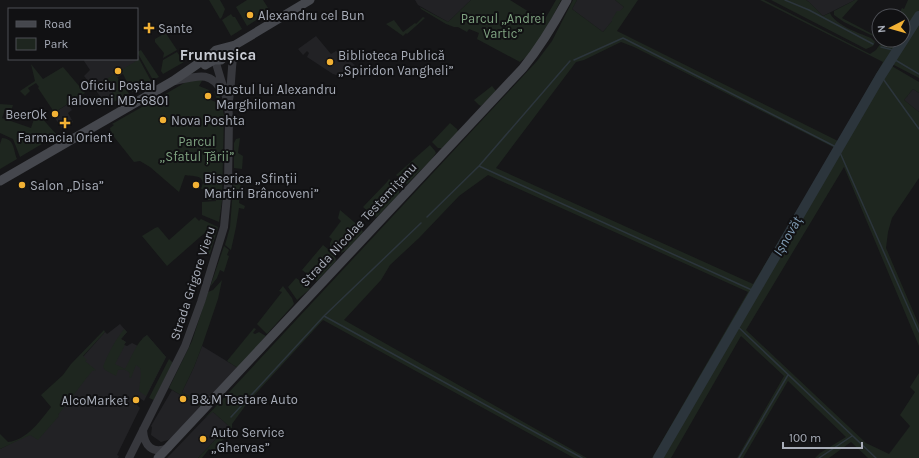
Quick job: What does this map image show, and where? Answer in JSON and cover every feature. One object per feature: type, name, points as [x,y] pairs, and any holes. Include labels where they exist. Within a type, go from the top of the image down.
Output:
[{"type":"main road","points":[[0,181],[218,56],[310,0]]},
{"type":"main road","name":"Strada Nicolae Testemițanu","points":[[158,458],[523,68],[549,33],[567,0]]},
{"type":"street","points":[[229,100],[232,57],[235,45]]},
{"type":"street","points":[[218,56],[229,100]]},
{"type":"street","points":[[173,81],[197,76],[207,77],[212,79],[219,86],[229,100]]},
{"type":"street","name":"Strada Grigore Vieru","points":[[129,458],[185,346],[201,302],[224,227],[228,186],[229,100]]},
{"type":"street","points":[[144,430],[144,439],[151,448],[162,450],[168,448]]},
{"type":"shaded area","points":[[415,0],[471,0],[448,22],[418,5]]},
{"type":"shaded area","points":[[577,0],[615,0],[624,7],[603,32],[572,9]]},
{"type":"shaded area","points":[[806,0],[855,0],[823,16]]},
{"type":"shaded area","points":[[316,36],[331,54],[336,51],[355,65],[340,76],[333,74],[307,57],[309,53],[307,51],[303,55],[298,49]]},
{"type":"shaded area","points":[[138,60],[140,63],[107,84],[114,95],[104,101],[84,76],[90,70],[84,61]]},
{"type":"shaded area","points":[[913,89],[919,93],[919,112],[904,100]]},
{"type":"shaded area","points":[[68,104],[72,110],[68,113],[73,122],[62,128],[52,114]]},
{"type":"shaded area","points":[[120,324],[127,332],[121,339],[126,342],[124,345],[127,346],[132,343],[138,346],[147,335],[166,357],[144,401],[141,399],[137,405],[140,408],[117,455],[119,456],[118,458],[0,458],[0,449],[30,434],[58,415],[74,367],[105,332],[107,334]]},
{"type":"shaded area","points":[[202,346],[238,368],[204,405],[182,392]]},
{"type":"shaded area","points":[[172,390],[201,407],[174,436],[161,442],[151,435],[151,426]]},
{"type":"shaded area","points":[[212,411],[230,427],[198,458],[167,458]]},
{"type":"green space","points":[[209,0],[220,0],[225,9],[220,19],[219,17]]},
{"type":"green space","points":[[247,0],[263,0],[270,11],[247,26],[236,7]]},
{"type":"green space","name":"Parcul „Andrei Vartic”","points":[[471,0],[510,0],[542,20],[545,19],[556,0],[561,0],[538,42],[520,62],[477,39],[479,33],[469,29],[467,32],[458,27],[446,24],[420,7],[448,22]]},
{"type":"green space","points":[[573,0],[577,0],[572,9],[603,32],[612,21],[617,11],[620,11],[624,7],[615,0],[638,0],[617,31],[838,141],[883,62],[760,0],[764,0],[870,54],[877,48],[911,48],[911,8],[904,8],[908,0],[919,0],[919,78],[892,64],[890,65],[919,82],[919,93],[913,89],[904,100],[919,112],[919,178],[892,218],[886,248],[919,325],[919,346],[844,167],[746,330],[866,443],[889,454],[910,426],[900,415],[915,392],[910,387],[919,373],[919,458],[868,458],[851,442],[829,458],[815,458],[820,453],[846,437],[788,381],[743,458],[737,458],[784,376],[741,336],[671,458],[652,458],[748,292],[488,175],[459,196],[419,238],[390,265],[381,280],[344,320],[587,458],[574,458],[323,320],[248,402],[232,424],[230,432],[216,449],[216,454],[209,449],[202,458],[198,458],[230,427],[213,412],[205,418],[537,61],[552,41]],"holes":[[[621,42],[634,47],[835,148],[753,284],[496,168],[576,62],[584,60]]]},
{"type":"green space","points":[[771,0],[806,0],[823,16],[830,13],[842,25],[871,38],[871,47],[866,49]]},
{"type":"green space","points":[[855,0],[858,0],[842,18],[871,33],[871,35],[844,22],[834,15],[834,11]]},
{"type":"green space","points":[[231,14],[235,17],[242,29],[231,36],[222,20]]},
{"type":"green space","points":[[423,17],[425,18],[403,36],[386,24],[394,20],[403,32],[415,23],[416,24]]},
{"type":"green space","points":[[174,28],[176,30],[167,35],[177,50],[163,58],[164,53],[155,42],[155,39]]},
{"type":"green space","points":[[141,50],[159,77],[153,80],[138,52]]},
{"type":"green space","points":[[177,52],[184,62],[163,74],[161,71],[163,60]]},
{"type":"green space","points":[[138,57],[151,81],[132,92],[121,70],[138,60]]},
{"type":"green space","points":[[31,64],[43,79],[63,67],[85,93],[52,114],[54,112],[36,83],[28,88],[30,91],[25,96],[20,91],[35,81]]},
{"type":"green space","points":[[115,74],[129,94],[112,103],[109,98],[114,95],[107,84],[95,91],[93,87]]},
{"type":"green space","name":"Parcul „Sfatul Țării”","points":[[203,79],[199,86],[209,90],[206,98],[218,103],[214,91],[219,94],[224,115],[222,201],[219,222],[202,215],[202,202],[216,200],[208,200],[207,190],[201,189],[203,183],[199,177],[185,175],[179,192],[150,167],[140,161],[134,162],[111,133],[110,128],[114,125],[112,124],[156,99],[164,99],[162,96],[186,82]]},
{"type":"green space","points":[[492,86],[496,91],[481,106],[479,105],[474,100]]},
{"type":"green space","points":[[0,104],[13,105],[11,111],[5,109],[2,118],[31,128],[34,119],[29,117],[31,112],[39,115],[57,135],[20,157],[13,139],[0,133]]},
{"type":"green space","points":[[450,123],[457,129],[458,132],[442,148],[438,148],[432,142]]},
{"type":"green space","points":[[2,138],[11,142],[17,159],[0,169],[0,144]]},
{"type":"green space","points":[[240,138],[238,153],[243,156],[242,169],[234,168],[234,143],[236,139]]},
{"type":"green space","points":[[430,145],[436,153],[407,184],[396,175]]},
{"type":"green space","points":[[234,176],[241,180],[239,203],[245,206],[244,209],[239,208],[231,250],[225,245],[230,227]]},
{"type":"green space","points":[[389,179],[399,189],[399,194],[377,217],[373,216],[363,207]]},
{"type":"green space","points":[[340,210],[360,227],[363,232],[347,250],[341,253],[337,252],[330,246],[332,239],[329,237],[341,221],[338,218]]},
{"type":"green space","points":[[195,217],[199,221],[201,219],[218,227],[210,254],[207,255],[212,232],[208,230],[167,266],[142,236],[158,227],[169,240]]},
{"type":"green space","points":[[323,245],[335,255],[336,261],[317,281],[302,270]]},
{"type":"green space","points":[[224,246],[229,250],[227,255],[229,256],[224,272],[220,270],[217,278],[210,287]]},
{"type":"green space","points":[[296,278],[310,289],[297,300],[288,287]]},
{"type":"green space","points":[[222,280],[218,299],[202,346],[182,392],[204,405],[201,407],[169,388],[192,341],[208,292],[213,290]]},
{"type":"green space","points":[[283,286],[292,298],[294,304],[267,334],[257,324],[282,292],[279,291]]},
{"type":"green space","points":[[254,328],[256,329],[253,333],[255,334],[259,332],[266,336],[238,368],[227,361]]},
{"type":"green space","points":[[124,329],[127,332],[121,339],[126,342],[115,364],[125,369],[137,345],[147,335],[166,357],[146,396],[139,391],[141,374],[140,368],[136,365],[131,378],[129,377],[129,372],[126,370],[118,370],[116,376],[105,370],[103,367],[112,347]]},
{"type":"green space","points":[[104,330],[105,332],[83,356],[87,360],[85,361],[96,370],[92,371],[58,415],[59,416],[38,440],[30,435],[0,449],[0,434],[8,442],[21,438],[38,424],[51,407],[41,395],[63,375],[71,364]]},
{"type":"green space","points":[[169,359],[173,363],[154,400],[149,398]]},
{"type":"waterway","points":[[785,0],[809,10],[871,43]]},
{"type":"waterway","name":"Ișnovăț","points":[[658,458],[880,77],[919,16]]},
{"type":"waterway","points":[[574,60],[623,38],[838,148],[919,332]]},
{"type":"waterway","points":[[885,48],[897,51]]},
{"type":"waterway","points":[[892,58],[919,74]]},
{"type":"waterway","points":[[427,217],[479,166],[570,61]]},
{"type":"waterway","points":[[881,76],[919,129]]},
{"type":"waterway","points":[[479,166],[754,291]]},
{"type":"waterway","points":[[231,417],[324,316],[421,223]]},
{"type":"waterway","points":[[324,316],[582,458]]},
{"type":"waterway","points":[[735,324],[876,458]]},
{"type":"waterway","points":[[739,458],[788,375]]},
{"type":"waterway","points":[[819,458],[852,436]]},
{"type":"place","name":"Alexandru cel Bun","points":[[250,15]]},
{"type":"place","name":"Sante","points":[[149,28]]},
{"type":"place","name":"Biblioteca Publică „Spiridon Vangheli”","points":[[330,62]]},
{"type":"place","name":"Oficiu Poștal Ialoveni MD-6801","points":[[118,71]]},
{"type":"place","name":"Bustul lui Alexandru Marghiloman","points":[[208,96]]},
{"type":"place","name":"BeerOk","points":[[55,114]]},
{"type":"place","name":"Nova Poshta","points":[[163,120]]},
{"type":"place","name":"Farmacia Orient","points":[[65,123]]},
{"type":"place","name":"Salon „Disa”","points":[[22,185]]},
{"type":"place","name":"Biserica „Sfinții Martiri Brâncoveni”","points":[[196,185]]},
{"type":"place","name":"B&M Testare Auto","points":[[183,399]]},
{"type":"place","name":"AlcoMarket","points":[[136,400]]},
{"type":"place","name":"Auto Service „Ghervas”","points":[[203,439]]},
{"type":"district","name":"Frumușica","points":[[218,55]]}]
